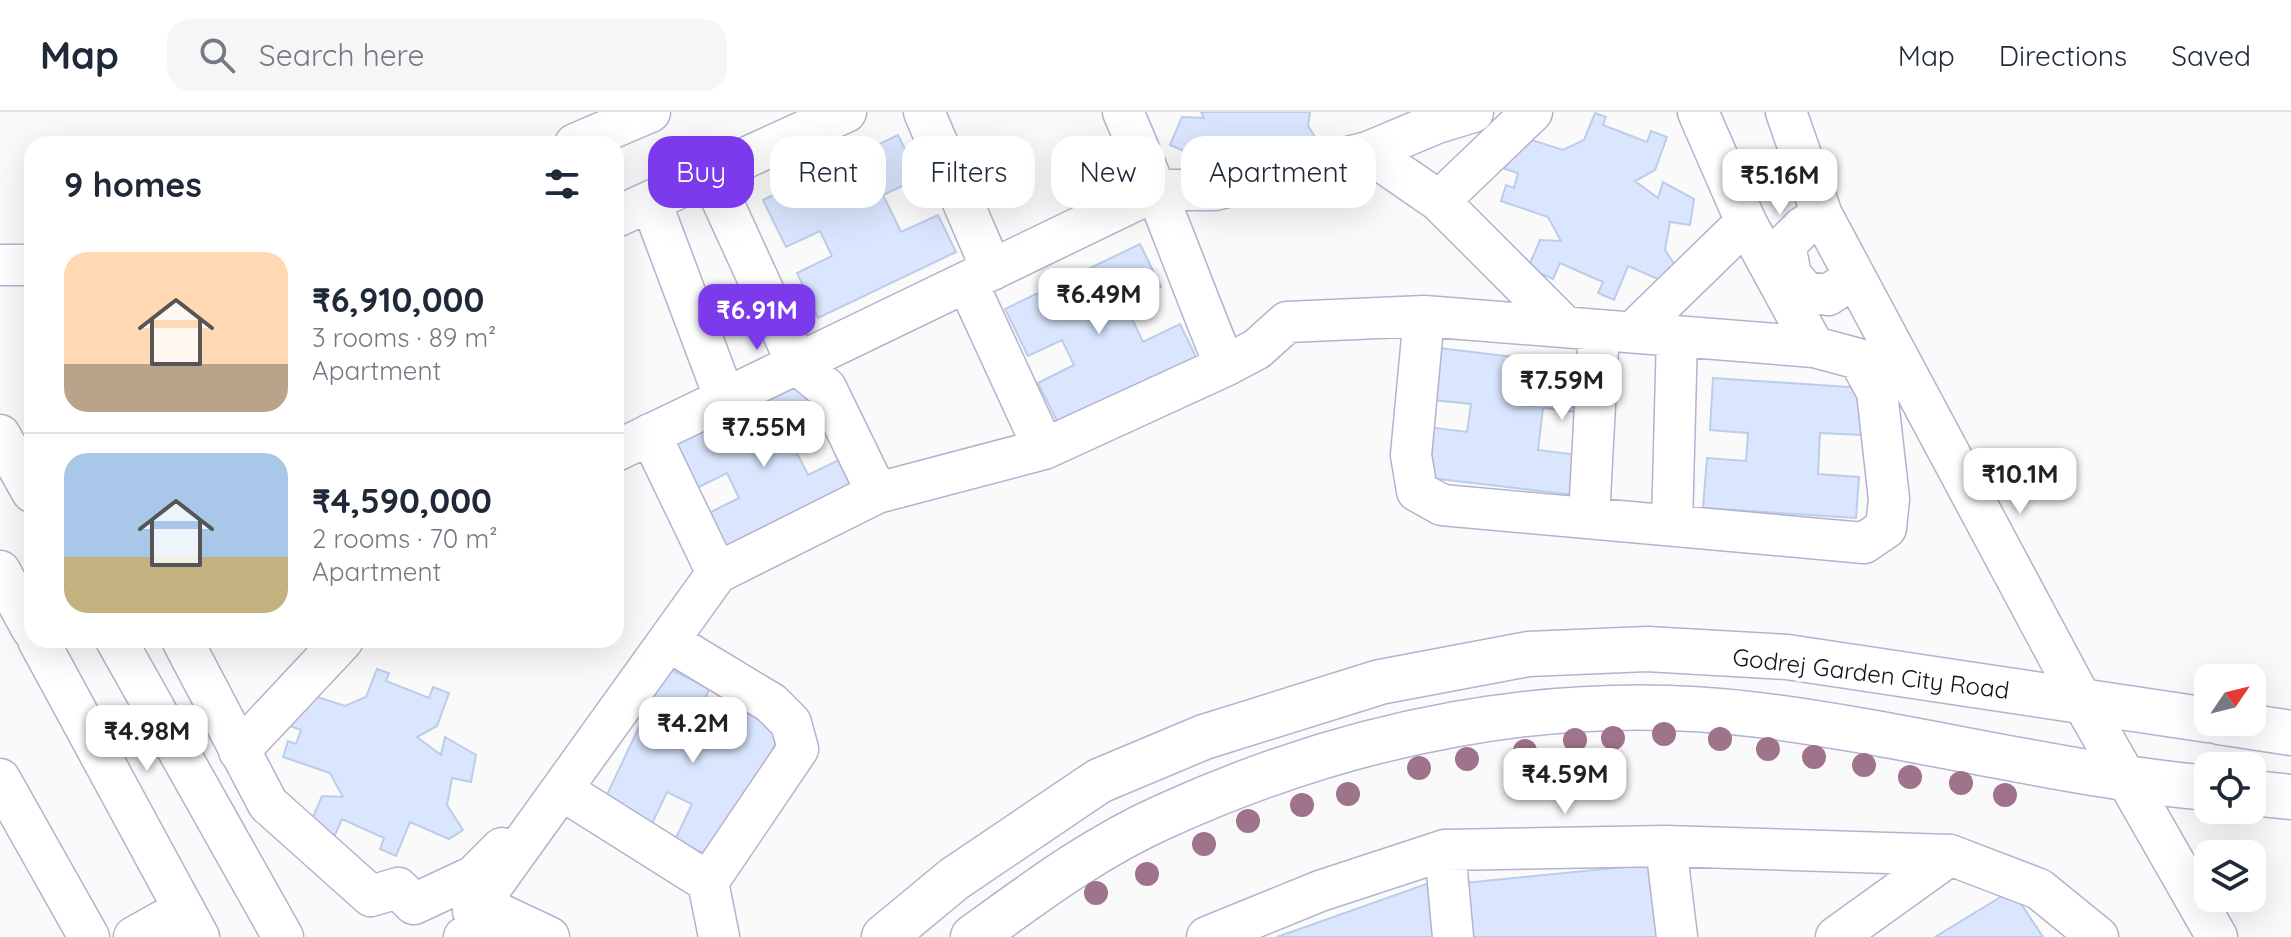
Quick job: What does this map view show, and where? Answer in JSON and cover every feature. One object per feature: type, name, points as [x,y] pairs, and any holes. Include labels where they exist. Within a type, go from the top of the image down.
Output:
[{"type":"street","points":[[594,136],[650,112]]},
{"type":"street","points":[[754,152],[846,112]]},
{"type":"street","points":[[924,112],[1044,449]]},
{"type":"street","points":[[1123,112],[1133,136]]},
{"type":"street","points":[[1439,201],[1532,112]]},
{"type":"street","points":[[1698,112],[1746,222],[1784,277],[1814,347]]},
{"type":"street","points":[[1786,112],[1822,215],[2082,701],[2217,937]]},
{"type":"street","points":[[1376,148],[1448,116]]},
{"type":"street","points":[[1376,158],[1439,201],[1599,330]]},
{"type":"street","points":[[726,208],[797,364],[826,388],[877,493]]},
{"type":"street","points":[[717,573],[633,443],[1120,208]]},
{"type":"street","points":[[1163,208],[1225,366]]},
{"type":"street","points":[[633,209],[725,399]]},
{"type":"street","points":[[1784,277],[1785,245],[1803,227],[1822,215]]},
{"type":"street","points":[[1599,330],[1746,222]]},
{"type":"street","points":[[0,265],[24,265]]},
{"type":"street","points":[[1784,277],[1805,292],[1828,295],[1855,277]]},
{"type":"street","points":[[549,937],[500,914],[482,900],[717,573],[877,493],[1044,449],[1225,366],[1257,349],[1287,322],[1424,316],[1814,347],[1859,359],[1877,392],[1889,499],[1886,528],[1864,543],[1442,505],[1417,491],[1411,455],[1424,316]]},
{"type":"street","points":[[1589,518],[1599,330]]},
{"type":"street","points":[[1672,525],[1677,336]]},
{"type":"street","points":[[0,435],[24,478]]},
{"type":"street","points":[[0,571],[24,614]]},
{"type":"street","points":[[670,642],[771,703],[791,723],[798,749],[708,882]]},
{"type":"street","points":[[42,648],[192,923],[134,937]]},
{"type":"street","points":[[186,648],[268,804],[371,896],[398,888],[414,904],[500,914]]},
{"type":"street","points":[[239,751],[336,648]]},
{"type":"street","name":"Godrej Garden City Road","points":[[884,937],[954,879],[1099,781],[1204,737],[1380,682],[1528,654],[1647,649],[1787,657],[2194,718]]},
{"type":"street","points":[[125,656],[283,937]]},
{"type":"street","points":[[973,937],[1058,875],[1164,816],[1342,748],[1469,720],[1622,706],[1759,714],[2127,781],[2194,787]]},
{"type":"street","points":[[2266,729],[2291,733]]},
{"type":"street","points":[[0,779],[10,821],[89,937]]},
{"type":"street","points":[[566,785],[708,882],[719,937]]},
{"type":"street","points":[[414,904],[474,876],[566,785]]},
{"type":"street","points":[[2266,794],[2291,797]]},
{"type":"street","points":[[1666,846],[1677,937]]},
{"type":"street","points":[[1207,937],[1320,891],[1445,850],[1666,846],[1950,855],[2039,889],[2098,937]]},
{"type":"street","points":[[1445,850],[1453,937]]},
{"type":"street","points":[[1836,937],[1950,855]]},
{"type":"street","points":[[464,937],[500,914]]},
{"type":"building","points":[[1201,112],[1310,112],[1308,126],[1314,136],[1181,136],[1181,150],[1170,145],[1182,117],[1204,118]]},
{"type":"building","points":[[1595,113],[1606,117],[1603,125],[1647,142],[1651,131],[1667,137],[1655,170],[1635,181],[1658,198],[1663,182],[1694,199],[1690,225],[1670,222],[1665,250],[1681,274],[1667,283],[1628,266],[1614,300],[1598,293],[1603,282],[1560,263],[1553,279],[1528,268],[1540,240],[1561,241],[1548,217],[1501,201],[1506,185],[1514,188],[1518,173],[1505,169],[1516,135],[1563,150],[1584,140]]},
{"type":"building","points":[[898,135],[902,143],[902,186],[886,194],[886,141]]},
{"type":"building","points":[[770,197],[770,208],[886,208],[886,201],[901,232],[938,215],[956,252],[818,318],[797,273],[832,256],[820,231],[786,247],[763,200]]},
{"type":"building","points":[[1140,244],[1161,287],[1125,304],[1143,342],[1180,324],[1198,361],[1060,427],[1038,383],[1074,365],[1062,340],[1028,356],[1005,309]]},
{"type":"building","points":[[1439,348],[1588,366],[1583,413],[1543,408],[1538,450],[1579,455],[1574,495],[1422,477],[1428,427],[1467,432],[1471,404],[1433,400]]},
{"type":"building","points":[[805,377],[826,420],[789,437],[808,475],[845,457],[863,494],[725,560],[703,516],[739,498],[727,473],[693,490],[670,443]]},
{"type":"building","points":[[1713,378],[1863,388],[1861,435],[1820,433],[1818,474],[1859,477],[1856,518],[1703,508],[1707,458],[1746,461],[1748,433],[1710,430]]},
{"type":"building","points":[[667,668],[710,688],[693,724],[730,742],[748,705],[785,723],[720,861],[675,840],[692,804],[667,792],[651,826],[603,803]]},
{"type":"building","points":[[377,669],[389,673],[386,681],[429,698],[433,687],[449,693],[437,726],[417,737],[441,755],[445,737],[476,755],[471,782],[452,778],[447,805],[463,830],[449,839],[410,822],[396,856],[380,849],[384,838],[342,819],[335,835],[310,824],[322,796],[343,797],[330,773],[283,757],[288,741],[296,744],[301,730],[287,725],[299,691],[345,706],[366,697]]},
{"type":"building","points":[[1654,864],[1659,937],[1469,937],[1465,883]]},
{"type":"building","points":[[1429,883],[1437,937],[1277,937]]},
{"type":"building","points":[[2012,890],[2043,937],[1935,937]]}]
